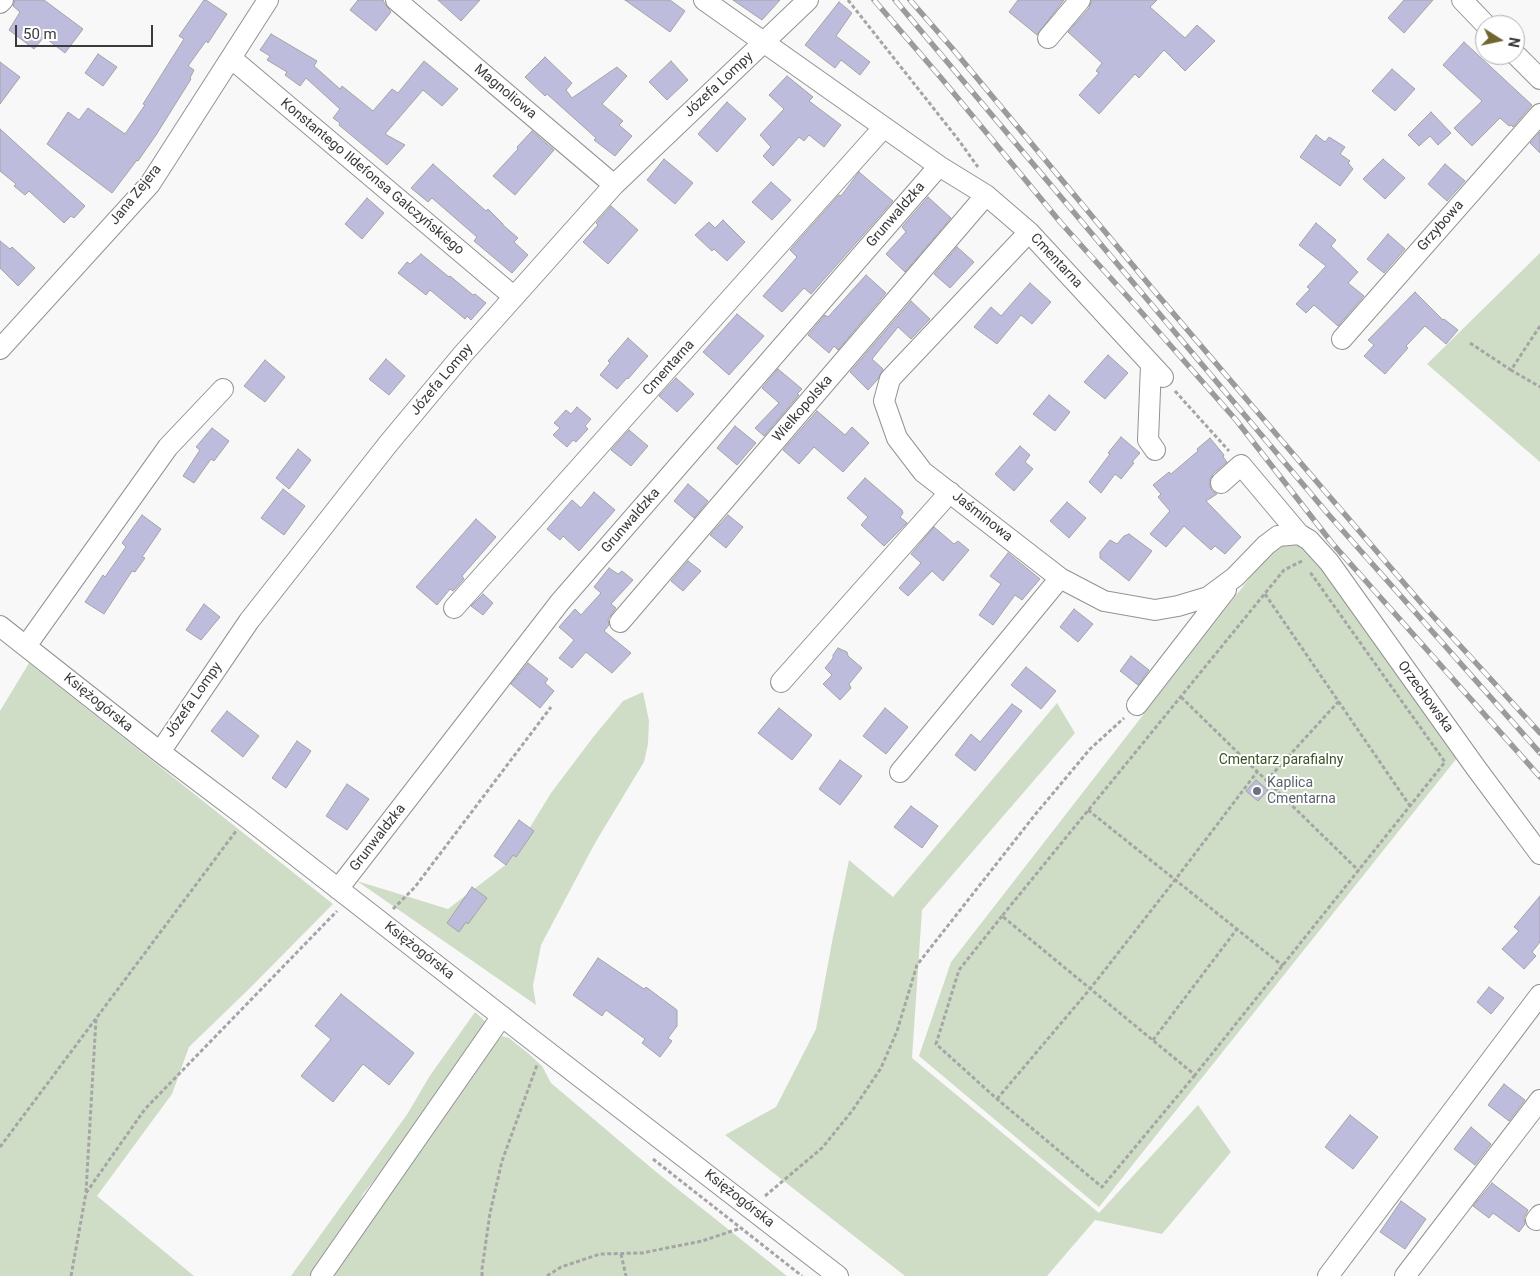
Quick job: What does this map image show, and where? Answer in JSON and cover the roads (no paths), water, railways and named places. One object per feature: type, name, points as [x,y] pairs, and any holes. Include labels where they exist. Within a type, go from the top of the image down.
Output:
[{"type":"street","name":"Jana Zejera","points":[[0,349],[150,184],[268,0]]},
{"type":"street","name":"Magnoliowa","points":[[396,0],[614,185]]},
{"type":"street","name":"Cmentarna","points":[[704,0],[939,166],[986,195],[1029,232],[1157,371],[1148,440],[1155,450]]},
{"type":"street","name":"Józefa Lompy","points":[[160,752],[261,606],[388,444],[513,296],[614,185],[808,0]]},
{"type":"street","points":[[1048,38],[1080,0]]},
{"type":"street","points":[[1462,0],[1476,15]]},
{"type":"street","name":"Konstantego Ildefonsa Gałczyńskiego","points":[[231,58],[513,296]]},
{"type":"street","points":[[1525,64],[1540,79]]},
{"type":"street","name":"Grzybowa","points":[[1342,339],[1540,114]]},
{"type":"street","name":"Cmentarna","points":[[454,608],[884,127]]},
{"type":"street","name":"Grunwaldzka","points":[[344,893],[560,602],[939,166]]},
{"type":"street","name":"Wielkopolska","points":[[620,622],[986,195]]},
{"type":"street","name":"Jaśminowa","points":[[1029,232],[890,379],[884,401],[897,438],[923,472],[1060,578],[1104,601],[1155,610],[1178,606],[1208,597],[1235,577],[1266,545],[1278,536],[1299,537]]},
{"type":"street","points":[[26,646],[168,447],[223,388]]},
{"type":"street","name":"Orzechowska","points":[[1221,482],[1241,465],[1299,537],[1329,562],[1476,768],[1540,854]]},
{"type":"street","points":[[781,682],[950,492]]},
{"type":"street","points":[[1137,705],[1235,577]]},
{"type":"street","points":[[900,772],[1060,578]]},
{"type":"street","name":"Księżogórska","points":[[0,626],[838,1276]]},
{"type":"street","points":[[1328,1276],[1540,995]]},
{"type":"street","points":[[321,1276],[502,1016]]},
{"type":"street","points":[[1405,1276],[1540,1100]]},
{"type":"railway","points":[[874,0],[1061,223],[1236,420],[1332,543],[1540,777]]},
{"type":"railway","points":[[895,0],[1328,514],[1540,753]]},
{"type":"railway","points":[[910,0],[1317,482],[1422,604],[1540,733]]},
{"type":"place","name":"Kaplica Cmentarna","points":[[1257,791]]},
{"type":"park label","name":"Cmentarz parafialny","points":[[1281,760]]}]
